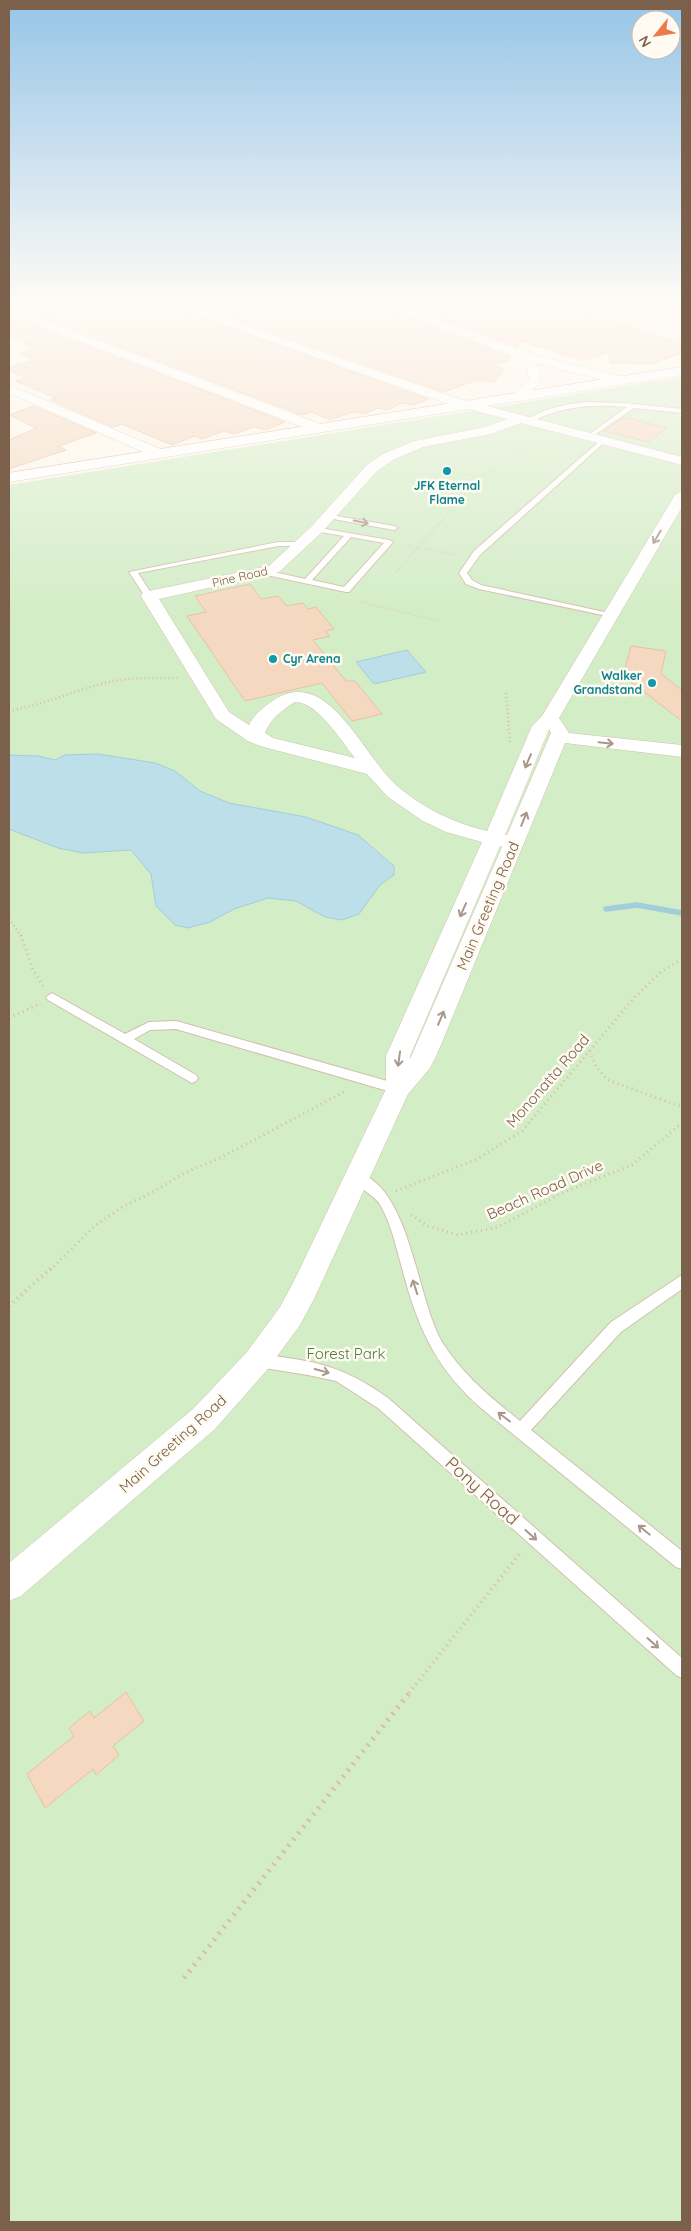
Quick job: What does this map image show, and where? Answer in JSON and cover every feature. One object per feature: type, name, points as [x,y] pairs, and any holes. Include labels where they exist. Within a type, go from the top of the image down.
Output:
[{"type":"street","points":[[51,407],[160,454]]},
{"type":"street","points":[[263,407],[318,428]]},
{"type":"street","points":[[9,478],[318,428],[462,407]]},
{"type":"street","points":[[474,407],[682,461]]},
{"type":"street","name":"Pine Road","points":[[149,596],[265,572],[280,565],[299,544],[317,529],[372,468],[397,452],[419,444],[502,427],[524,420]]},
{"type":"street","name":"Main Greeting Road","points":[[9,1584],[204,1419],[257,1360],[294,1307],[358,1177],[398,1088],[421,1062],[504,841],[554,728],[558,700],[682,495]]},
{"type":"street","points":[[149,596],[222,715],[254,737],[374,770]]},
{"type":"street","points":[[254,737],[260,721],[279,704],[292,697],[307,697],[325,709],[387,788],[430,818],[456,830],[504,841]]},
{"type":"street","points":[[554,728],[682,752]]},
{"type":"lane","points":[[524,420],[569,407]]},
{"type":"lane","points":[[590,436],[630,407]]},
{"type":"lane","points":[[643,407],[682,411]]},
{"type":"lane","points":[[604,440],[472,558],[464,570],[464,577],[479,587],[609,615]]},
{"type":"lane","points":[[265,572],[346,590],[386,542],[394,528],[328,516]]},
{"type":"lane","points":[[317,529],[386,542]]},
{"type":"lane","points":[[306,582],[349,535]]},
{"type":"lane","points":[[149,596],[133,572],[278,544],[299,544]]},
{"type":"lane","points":[[52,998],[192,1078]]},
{"type":"lane","points":[[125,1040],[136,1031],[148,1026],[176,1025],[398,1088]]},
{"type":"lane","points":[[358,1177],[381,1196],[391,1213],[426,1324],[437,1346],[458,1376],[472,1391],[682,1561]]},
{"type":"lane","points":[[521,1430],[616,1327],[682,1282]]},
{"type":"lane","name":"Pony Road","points":[[257,1360],[338,1375],[361,1387],[391,1409],[682,1669]]},
{"type":"path","points":[[397,571],[416,547],[480,477],[554,427]]},
{"type":"path","points":[[456,472],[480,477]]},
{"type":"path","points":[[386,542],[472,558]]},
{"type":"path","points":[[9,711],[36,706],[111,682],[140,678],[199,679]]},
{"type":"path","points":[[9,919],[24,939],[30,963],[38,981],[52,998],[9,1018]]},
{"type":"path","name":"Mononatta Road","points":[[381,1196],[476,1160],[506,1144],[536,1117],[650,982],[661,972],[682,959]]},
{"type":"path","points":[[590,1051],[591,1059],[601,1074],[608,1080],[661,1101],[682,1107]]},
{"type":"path","points":[[9,1306],[66,1255],[96,1225],[124,1206],[318,1107],[343,1093],[362,1078]]},
{"type":"path","name":"Beach Road Drive","points":[[381,1196],[428,1226],[458,1235],[498,1227],[562,1193],[632,1165],[682,1123]]},
{"type":"path","points":[[184,1978],[534,1537]]},
{"type":"green space","name":"Forest Park","points":[[494,407],[682,407],[682,2222],[9,2222],[9,485]]},
{"type":"water","points":[[407,650],[426,672],[374,684],[356,662]]},
{"type":"water","points":[[98,754],[155,763],[175,771],[200,791],[229,803],[306,817],[358,835],[394,866],[394,875],[380,885],[359,914],[342,920],[325,917],[296,901],[268,898],[234,909],[210,922],[188,928],[175,925],[156,906],[151,874],[131,850],[83,853],[58,848],[9,829],[9,755],[38,756],[55,760],[65,755]]},
{"type":"building","points":[[31,407],[37,407],[96,433],[59,446],[66,450],[9,469],[9,440],[36,428],[9,415]]},
{"type":"building","points":[[67,407],[246,407],[285,422],[266,430],[254,427],[234,434],[224,431],[202,439],[195,436],[172,445],[122,424],[113,427]]},
{"type":"building","points":[[281,407],[393,407],[388,410],[378,408],[364,414],[353,412],[330,420],[312,412],[302,415]]},
{"type":"building","points":[[624,417],[666,428],[649,442],[604,431]]},
{"type":"building","name":"Cyr Arena","points":[[250,584],[261,599],[278,596],[287,606],[303,603],[308,609],[316,607],[334,629],[325,631],[330,636],[313,640],[346,681],[355,681],[382,714],[352,721],[322,683],[245,701],[187,616],[206,612],[195,596]]},
{"type":"building","name":"Walker Grandstand","points":[[631,646],[666,651],[661,674],[682,690],[682,721],[623,676]]},
{"type":"building","points":[[126,1692],[144,1721],[113,1746],[119,1755],[96,1775],[93,1769],[45,1808],[27,1774],[74,1736],[69,1728],[90,1711],[94,1718]]},
{"type":"waterway","points":[[606,909],[637,905],[682,913]]},
{"type":"place","name":"JFK Eternal Flame","points":[[447,471]]},
{"type":"place","name":"Cyr Arena","points":[[273,659]]},
{"type":"place","name":"Walker Grandstand","points":[[652,683]]}]
